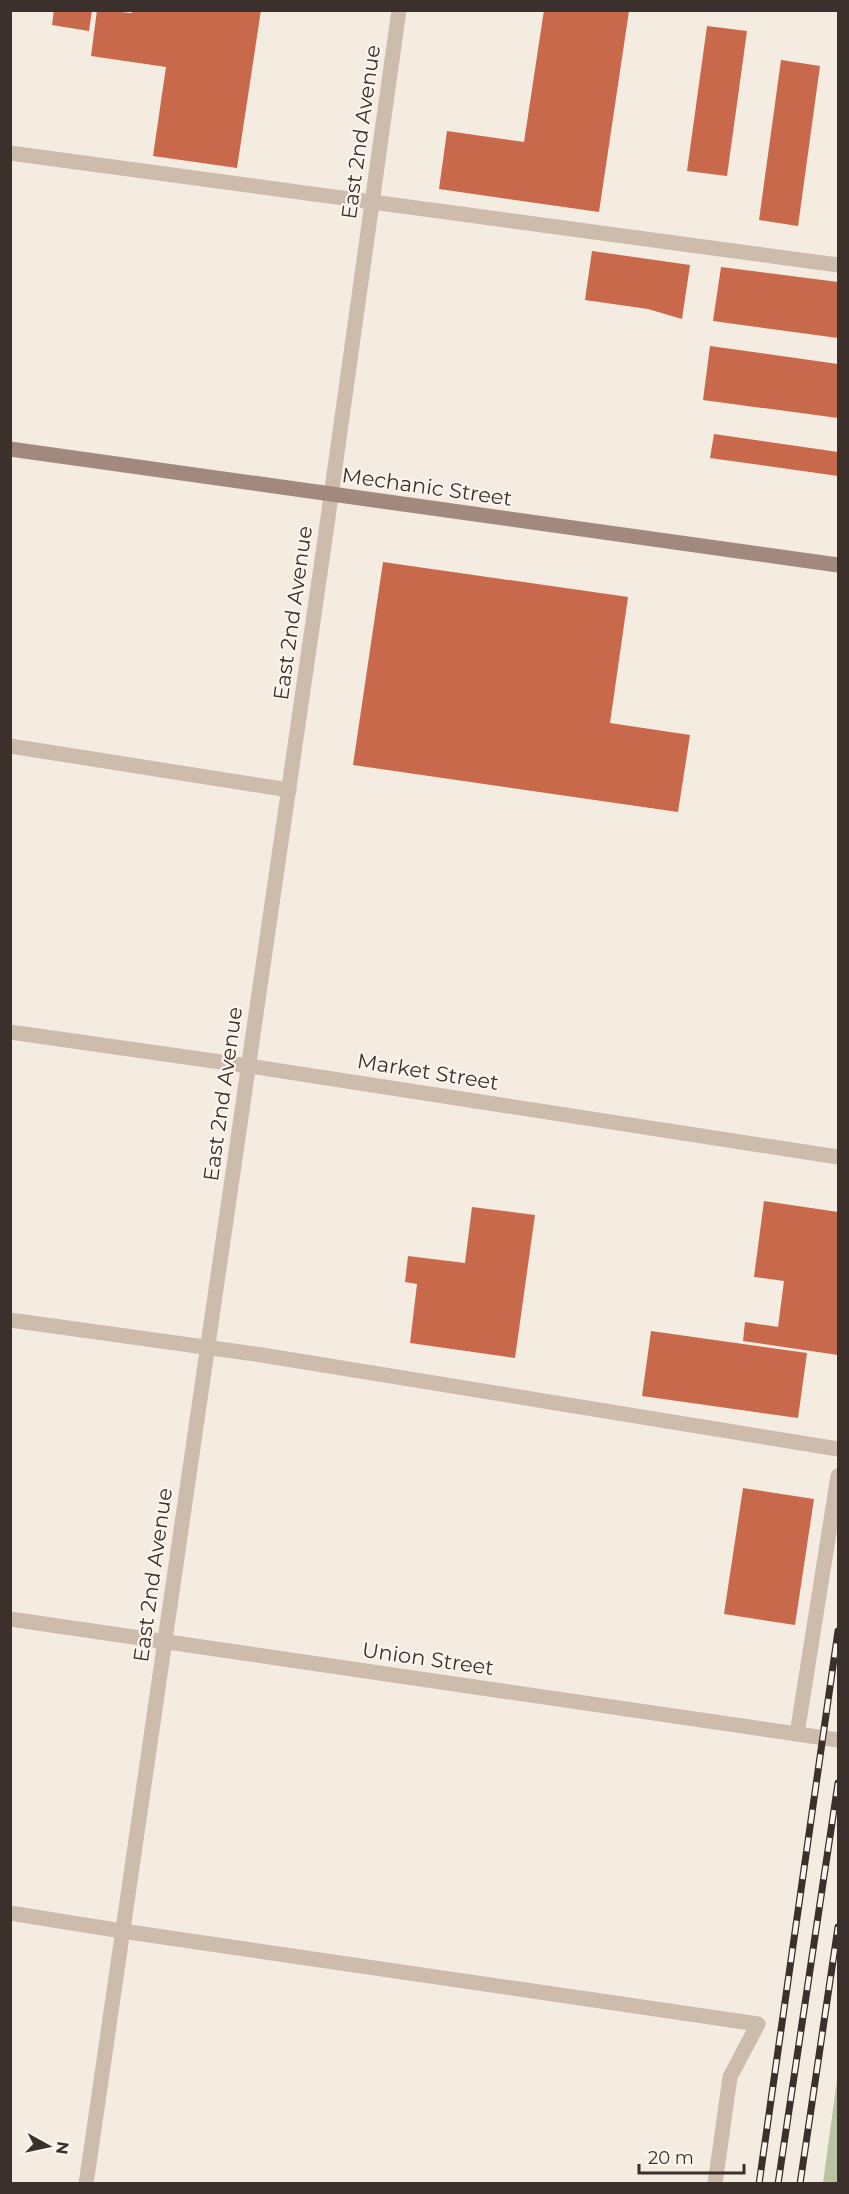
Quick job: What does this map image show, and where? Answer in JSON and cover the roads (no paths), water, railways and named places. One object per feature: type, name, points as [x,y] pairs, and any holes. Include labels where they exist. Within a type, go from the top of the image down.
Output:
[{"type":"street","name":"East 2nd Avenue","points":[[86,2184],[249,1066],[399,10]]},
{"type":"street","points":[[10,153],[838,265]]},
{"type":"street","name":"Mechanic Street","points":[[10,449],[838,565]]},
{"type":"street","points":[[10,746],[288,790]]},
{"type":"street","name":"Market Street","points":[[10,1032],[249,1066],[838,1157]]},
{"type":"street","points":[[10,1320],[262,1355],[838,1449]]},
{"type":"street","points":[[798,1734],[838,1476]]},
{"type":"street","name":"Union Street","points":[[10,1619],[838,1740]]},
{"type":"street","points":[[10,1913],[758,2024],[730,2077],[715,2184]]},
{"type":"railway","points":[[759,2184],[838,1631]]},
{"type":"railway","points":[[778,2184],[838,1783]]},
{"type":"railway","points":[[800,2184],[838,1927]]}]
